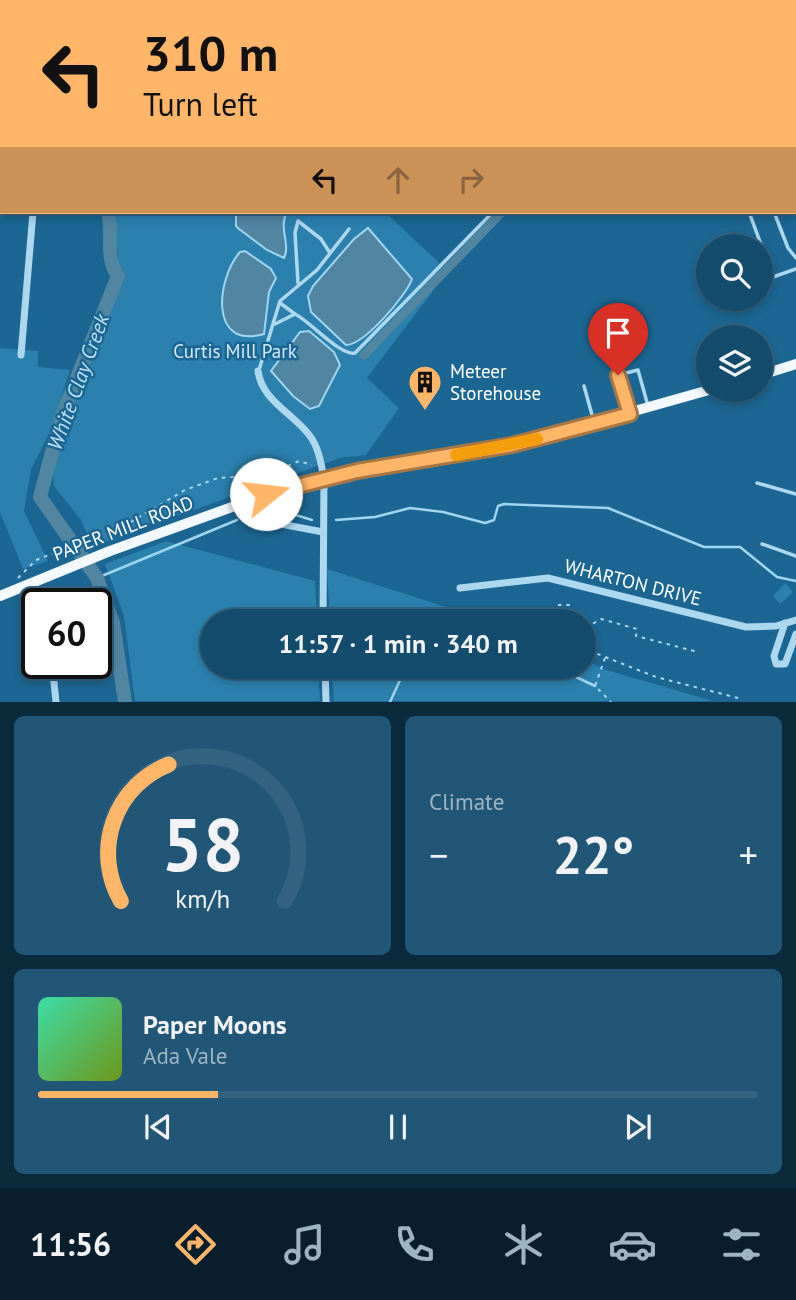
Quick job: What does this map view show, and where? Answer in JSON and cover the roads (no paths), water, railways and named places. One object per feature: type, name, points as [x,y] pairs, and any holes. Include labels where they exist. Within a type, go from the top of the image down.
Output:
[{"type":"main road","points":[[773,371],[796,364]]},
{"type":"main road","name":"PAPER MILL ROAD","points":[[0,596],[21,582],[54,573],[247,500],[324,478],[512,445],[696,394]]},
{"type":"street","points":[[21,355],[33,214]]},
{"type":"street","points":[[258,372],[264,391],[311,437],[324,478],[323,609]]},
{"type":"street","points":[[254,519],[323,532]]},
{"type":"street","name":"WHARTON DRIVE","points":[[460,587],[548,578],[746,627],[796,620]]},
{"type":"street","points":[[21,582],[24,588]]},
{"type":"street","points":[[785,623],[774,656],[776,664],[785,664],[796,634]]},
{"type":"street","points":[[54,679],[56,702]]},
{"type":"street","points":[[325,679],[326,702]]},
{"type":"lane","points":[[280,303],[314,326],[343,352],[355,353],[491,214]]},
{"type":"lane","points":[[750,214],[773,277],[796,269]]},
{"type":"lane","points":[[775,214],[788,248],[796,258]]},
{"type":"lane","points":[[298,283],[295,233],[298,221],[321,239],[330,253]]},
{"type":"lane","points":[[258,372],[280,303],[298,283],[308,278],[349,229]]},
{"type":"lane","points":[[275,324],[295,314]]},
{"type":"lane","points":[[630,414],[618,375],[638,370],[649,408]]},
{"type":"lane","points":[[584,386],[594,424]]},
{"type":"lane","points":[[757,483],[796,494]]},
{"type":"lane","points":[[762,544],[796,556]]},
{"type":"waterway","name":"White Clay Creek","points":[[108,214],[111,261],[118,276],[62,415],[40,497],[97,578],[113,623],[125,702]]},
{"type":"waterway","points":[[364,355],[500,214]]},
{"type":"waterway","points":[[336,520],[375,517],[410,508],[443,512],[485,523],[494,520],[498,506],[504,504],[608,508],[704,547],[740,547],[777,577],[796,581]]},
{"type":"waterway","points":[[286,512],[312,520]]},
{"type":"waterway","points":[[97,578],[237,520]]},
{"type":"waterway","points":[[390,702],[401,679]]},
{"type":"waterway","points":[[580,679],[595,686]]},
{"type":"place","name":"Meteer Storehouse","points":[[425,412]]},
{"type":"park label","name":"Curtis Mill Park","points":[[235,351]]}]
